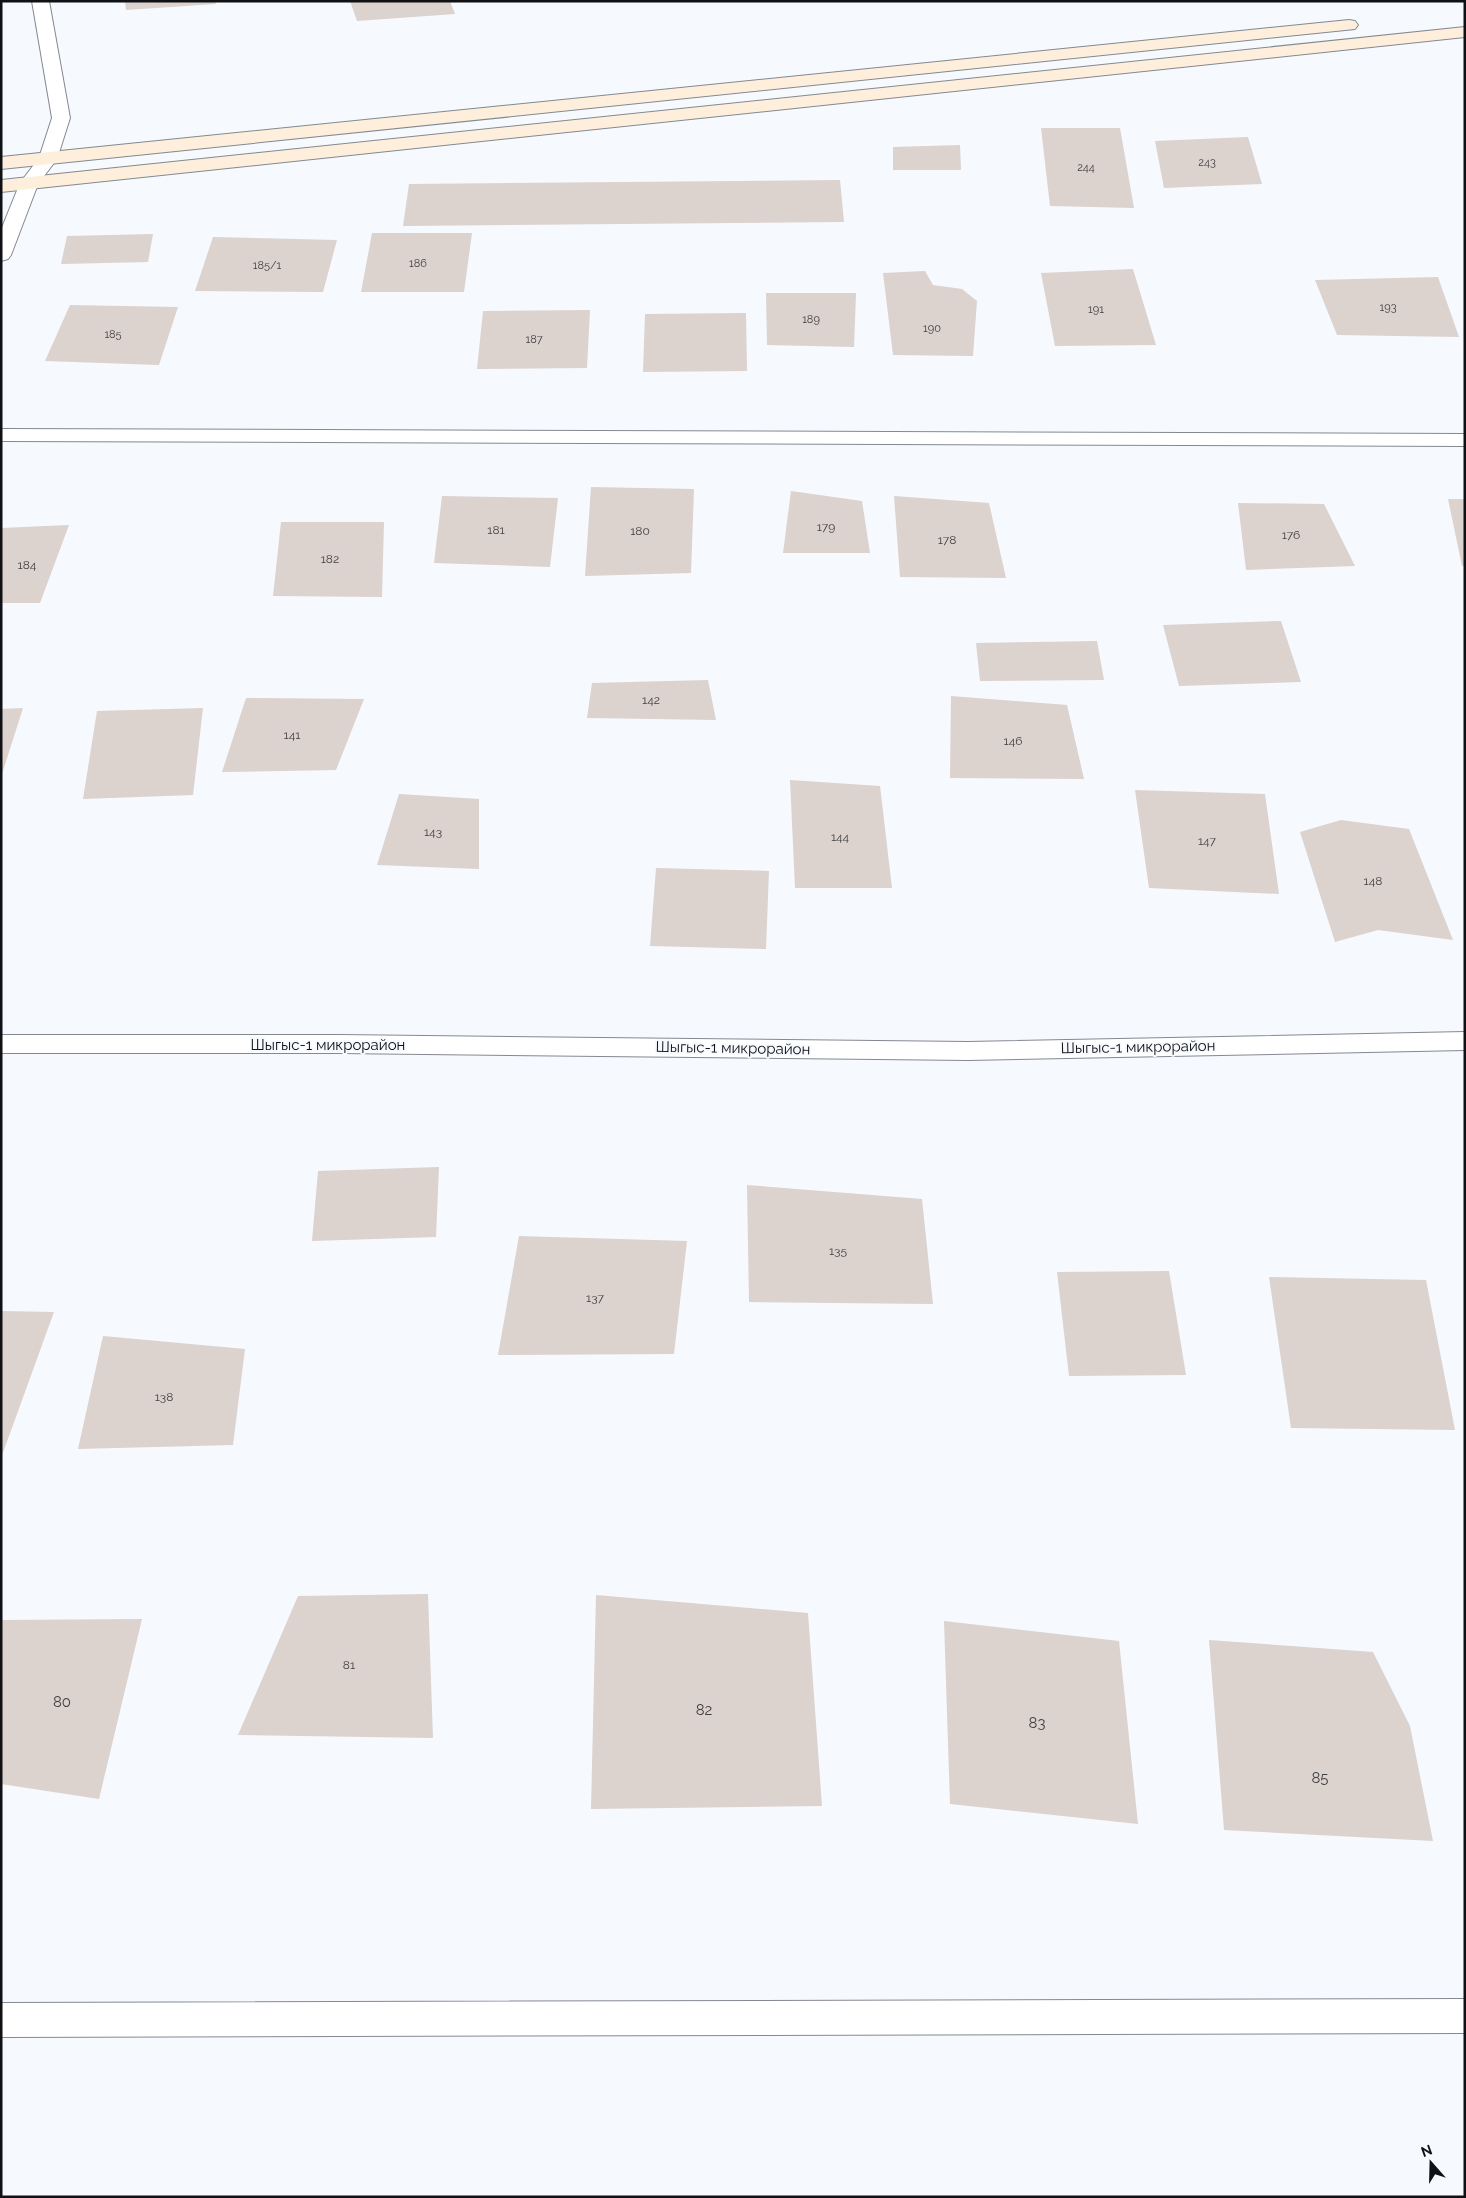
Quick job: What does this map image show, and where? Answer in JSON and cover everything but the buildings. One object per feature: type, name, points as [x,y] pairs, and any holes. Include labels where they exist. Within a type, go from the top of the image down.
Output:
[{"type":"street","points":[[1,254],[30,183],[48,159],[61,118],[40,1]]},
{"type":"street","points":[[1,163],[1366,23]]},
{"type":"street","points":[[1,186],[1465,32]]},
{"type":"street","points":[[1,435],[1465,440]]},
{"type":"street","name":"Шыгыс-1 микрорайон","points":[[1,1044],[359,1045],[968,1051],[1465,1041]]},
{"type":"street","points":[[1,2020],[1465,2016]]}]
